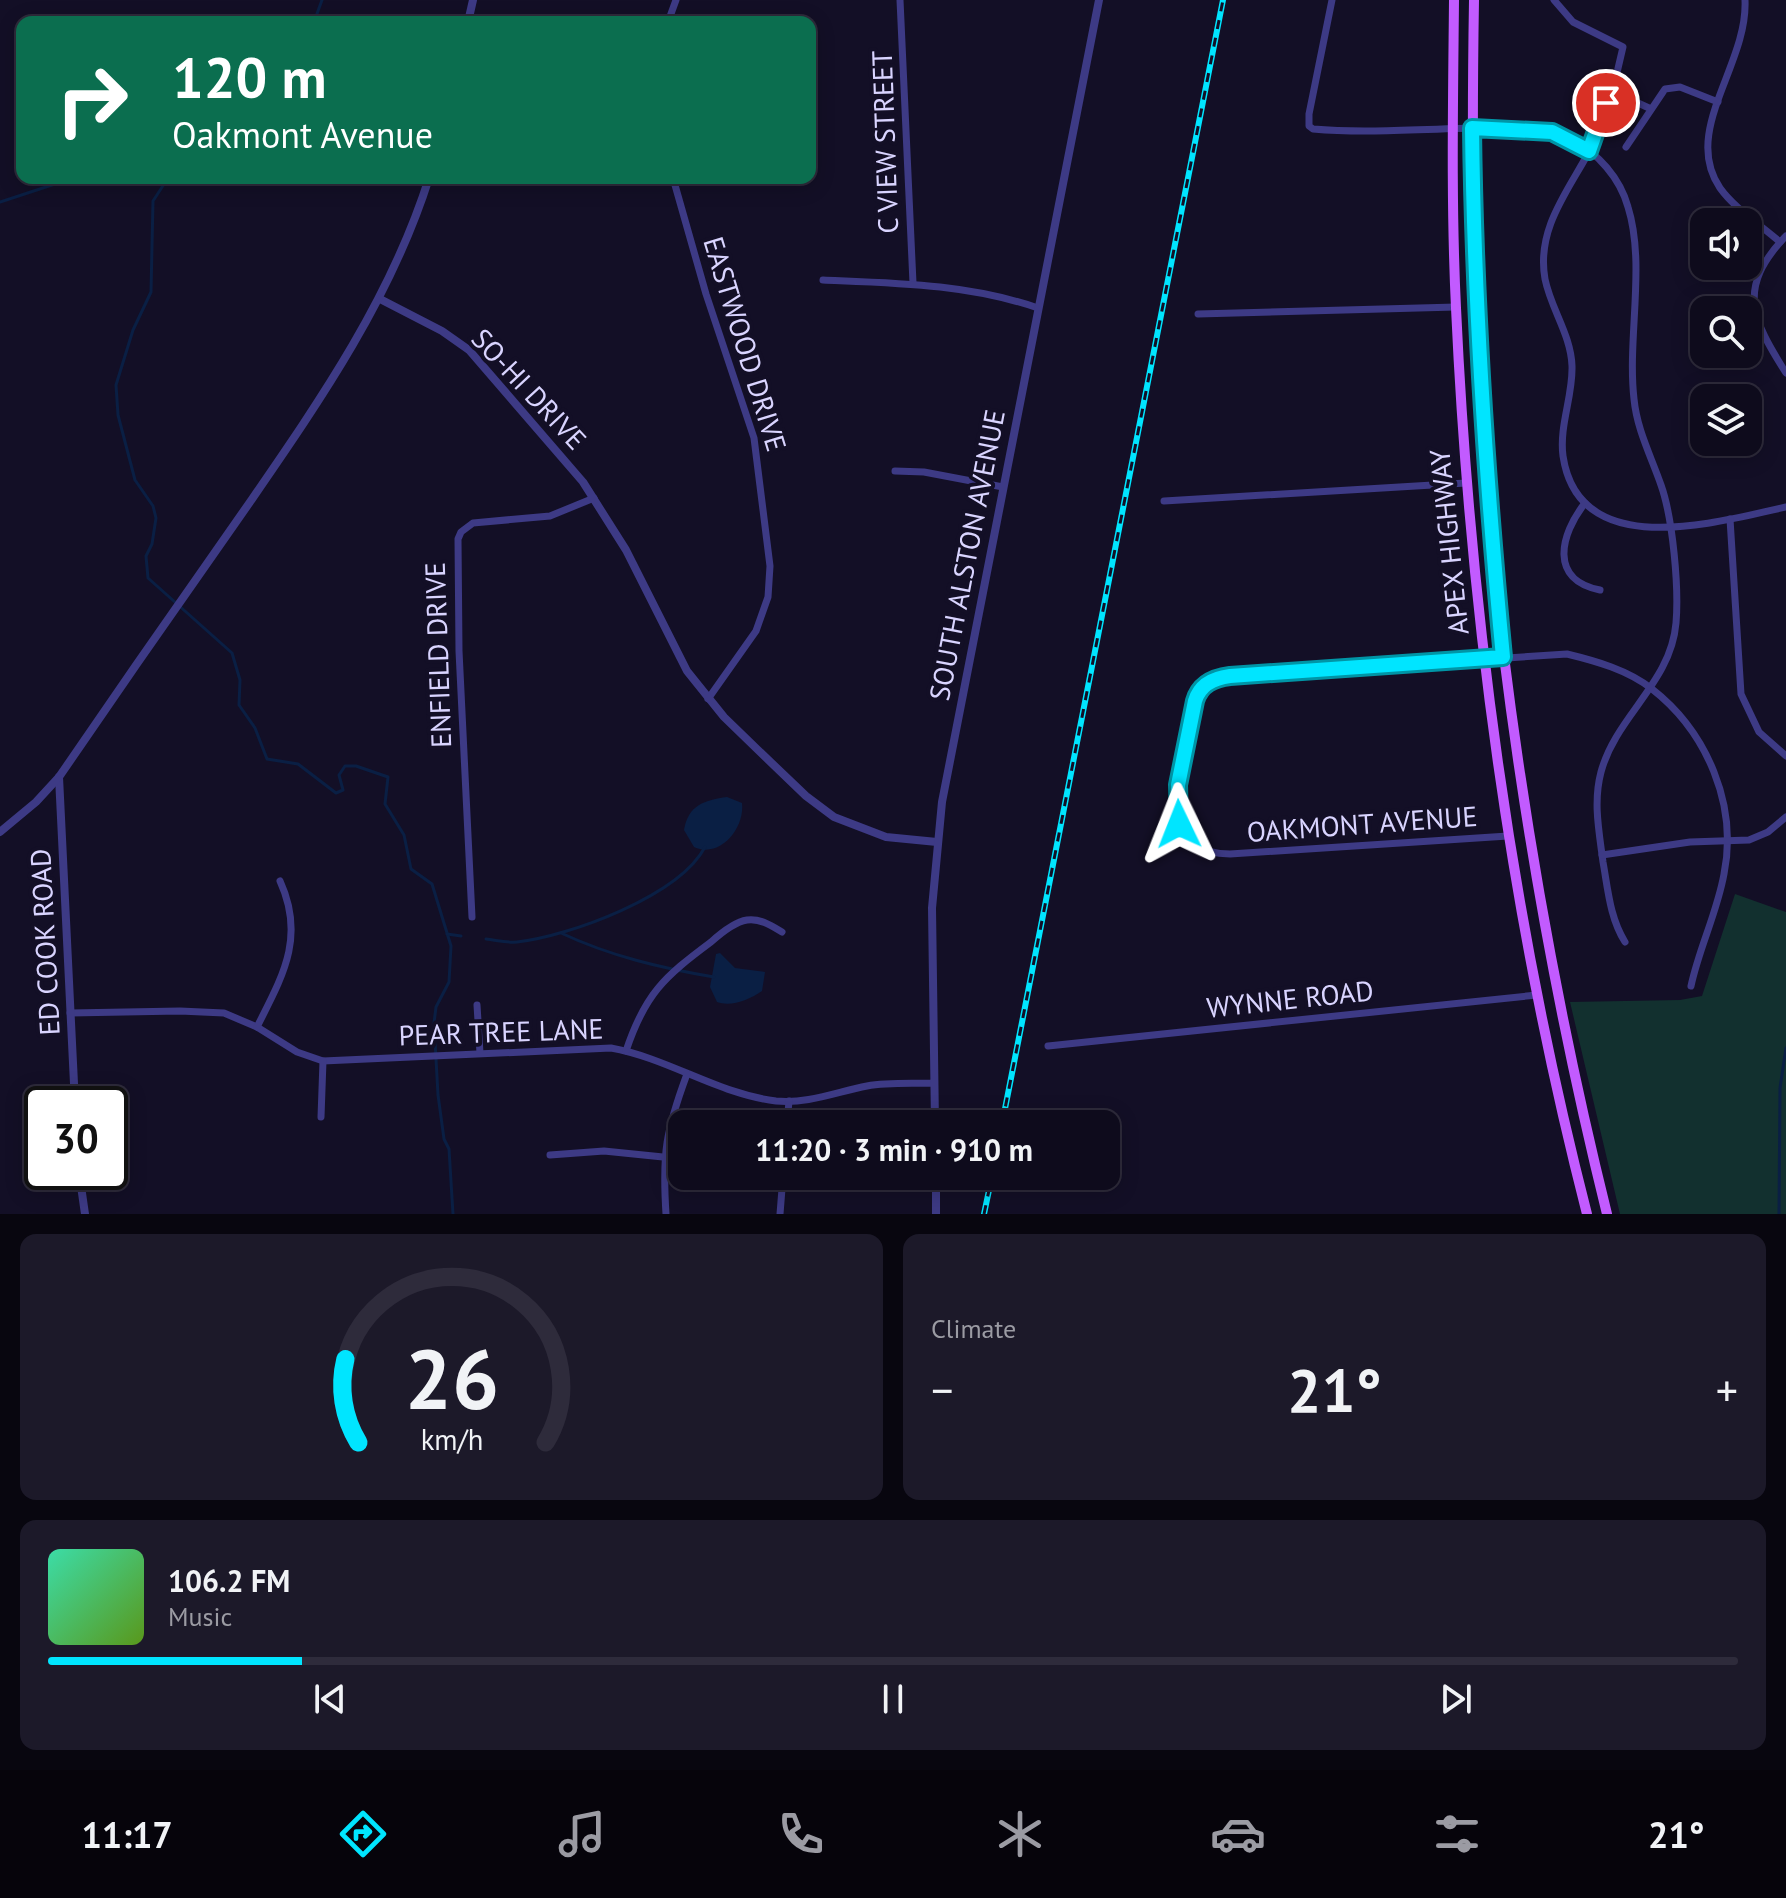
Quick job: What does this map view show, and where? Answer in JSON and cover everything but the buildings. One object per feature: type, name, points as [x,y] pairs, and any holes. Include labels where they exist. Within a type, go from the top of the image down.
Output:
[{"type":"main road","name":"APEX HIGHWAY","points":[[1454,0],[1456,307],[1466,483],[1485,660],[1508,836],[1537,995],[1587,1214]]},
{"type":"main road","name":"APEX HIGHWAY","points":[[1474,0],[1472,128],[1478,359],[1503,657],[1543,921],[1606,1214]]},
{"type":"street","name":"C VIEW STREET","points":[[900,0],[913,283]]},
{"type":"street","name":"SOUTH ALSTON AVENUE","points":[[935,1110],[932,908],[944,788],[1099,0]]},
{"type":"street","points":[[1332,0],[1309,126],[1319,130],[1472,128],[1552,132],[1589,151],[1619,184],[1632,222],[1634,399],[1642,438],[1661,485],[1670,527],[1677,620],[1670,653],[1651,688],[1618,733],[1601,771],[1596,805],[1602,855],[1614,924],[1625,942]]},
{"type":"street","points":[[1554,0],[1573,22],[1623,47],[1612,94],[1589,151],[1550,222],[1544,262],[1550,296],[1564,330],[1572,363],[1562,436],[1568,474],[1585,503],[1608,519],[1625,526],[1670,527],[1786,507]]},
{"type":"street","points":[[1745,0],[1742,32],[1732,69],[1707,138],[1709,166],[1726,195],[1783,239],[1757,280],[1753,303],[1761,329],[1786,373]]},
{"type":"street","points":[[1626,147],[1649,108],[1665,89],[1689,89],[1718,102]]},
{"type":"street","points":[[1612,94],[1623,95],[1649,108]]},
{"type":"street","points":[[0,832],[36,802],[59,777],[338,373],[380,299],[411,230],[427,184]]},
{"type":"street","name":"EASTWOOD DRIVE","points":[[675,184],[706,294],[754,438],[770,566],[768,597],[756,631],[708,699]]},
{"type":"street","points":[[823,280],[913,283],[977,291],[1038,308]]},
{"type":"street","name":"SO-HI DRIVE","points":[[380,299],[442,331],[469,350],[594,498],[626,550],[676,652],[708,699],[789,781],[834,817],[886,837],[937,842]]},
{"type":"street","points":[[1198,314],[1456,307]]},
{"type":"street","points":[[895,471],[924,472],[1003,487]]},
{"type":"street","points":[[1164,501],[1466,483]]},
{"type":"street","name":"ENFIELD DRIVE","points":[[472,917],[458,622],[458,539],[461,532],[473,523],[550,516],[594,498]]},
{"type":"street","points":[[1585,503],[1568,527],[1563,551],[1574,581],[1600,590]]},
{"type":"street","points":[[1730,519],[1741,694],[1759,732],[1786,756]]},
{"type":"street","points":[[1485,660],[1567,654],[1599,662],[1651,688],[1694,733],[1720,790],[1728,841],[1724,874],[1691,986]]},
{"type":"street","name":"OAKMONT AVENUE","points":[[1485,660],[1230,676],[1209,681],[1195,701],[1178,785],[1177,818],[1195,845],[1220,854],[1508,836]]},
{"type":"street","name":"ED COOK ROAD","points":[[59,777],[74,1086]]},
{"type":"street","points":[[1602,855],[1690,842],[1749,840],[1768,832],[1786,817]]},
{"type":"street","points":[[257,1027],[287,969],[291,949],[286,894],[280,881]]},
{"type":"street","points":[[626,1051],[637,1018],[666,976],[732,925],[749,919],[766,923],[782,932]]},
{"type":"street","name":"WYNNE ROAD","points":[[1048,1046],[1537,995]]},
{"type":"street","points":[[477,1005],[480,1053]]},
{"type":"street","name":"PEAR TREE LANE","points":[[70,1013],[224,1013],[257,1027],[297,1052],[323,1061],[591,1047],[626,1051],[744,1095],[789,1101],[809,1100],[889,1083],[934,1083]]},
{"type":"street","points":[[321,1117],[323,1061]]},
{"type":"street","points":[[666,1214],[663,1157],[670,1120],[687,1074]]},
{"type":"street","points":[[788,1110],[789,1101]]},
{"type":"street","points":[[550,1155],[604,1151],[663,1157]]},
{"type":"street","points":[[82,1190],[85,1214]]},
{"type":"street","points":[[780,1214],[782,1190]]},
{"type":"street","points":[[936,1190],[936,1214]]},
{"type":"green space","points":[[1735,894],[1786,912],[1786,1214],[1620,1214],[1570,1002],[1680,1000],[1702,996]]},
{"type":"water","points":[[727,797],[742,803],[742,813],[735,831],[713,849],[694,847],[684,830],[689,815],[705,802]]},
{"type":"water","points":[[720,953],[735,968],[765,972],[762,991],[740,1002],[717,1002],[710,987],[716,954]]},
{"type":"waterway","points":[[316,16],[322,0]]},
{"type":"waterway","points":[[0,202],[55,184]]},
{"type":"waterway","points":[[164,184],[153,201],[151,292],[133,330],[116,385],[118,415],[135,480],[153,506],[156,518],[152,544],[146,556],[148,578],[232,653],[240,680],[239,705],[255,728],[267,759],[298,764],[336,793],[343,790],[339,775],[345,766],[356,766],[388,777],[385,804],[404,835],[411,869],[432,884],[451,946],[449,982],[436,1007],[434,1023],[438,1095],[444,1139],[449,1149],[453,1214]]},
{"type":"waterway","points":[[486,939],[513,942],[539,938],[565,932],[621,911],[672,882],[692,865],[705,847]]},
{"type":"waterway","points":[[561,933],[636,960],[714,977]]},
{"type":"waterway","points":[[447,934],[461,936]]},
{"type":"waterway","points":[[1779,1214],[1780,1088],[1786,1048]]},
{"type":"railway","points":[[1005,1110],[1223,0]]},
{"type":"railway","points":[[984,1214],[989,1190]]},
{"type":"route","points":[[1179,824],[1176,801],[1178,785],[1195,701],[1209,681],[1230,676],[1503,657],[1478,359],[1472,128],[1552,132],[1571,139],[1589,151],[1606,103]]}]
